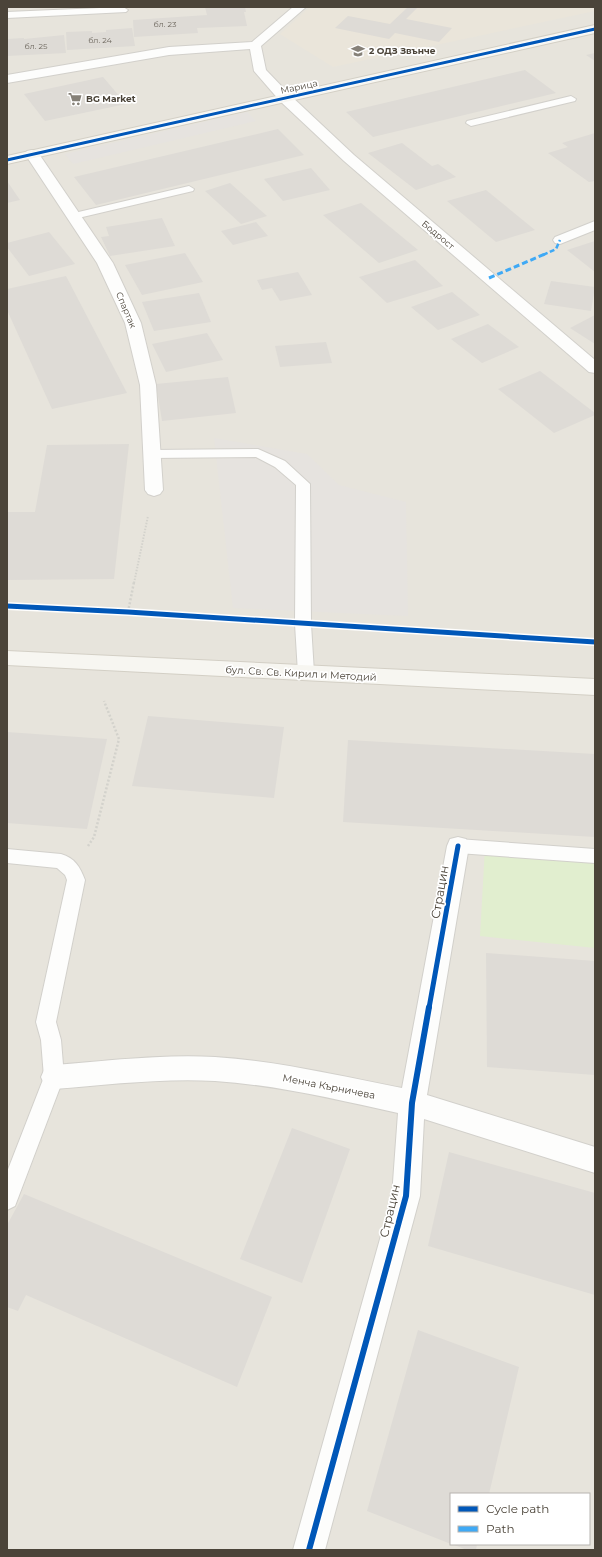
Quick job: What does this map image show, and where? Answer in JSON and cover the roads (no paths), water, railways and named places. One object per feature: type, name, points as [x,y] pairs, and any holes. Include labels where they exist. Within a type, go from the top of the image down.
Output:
[{"type":"street","points":[[7,79],[169,51],[255,45],[300,7]]},
{"type":"street","name":"Марица","points":[[7,160],[595,29]]},
{"type":"street","name":"Бодрост","points":[[255,45],[260,72],[285,98],[349,158],[595,368]]},
{"type":"street","name":"Спартак","points":[[32,154],[105,263],[133,323],[148,385],[154,490]]},
{"type":"street","points":[[560,240],[595,225]]},
{"type":"street","name":"бул. Св. Св. Кирил и Методий","points":[[7,658],[595,687]]},
{"type":"street","name":"Страцин","points":[[309,1550],[406,1196],[412,1103],[458,846]]},
{"type":"street","name":"Менча Кърничева","points":[[54,1077],[151,1069],[215,1069],[280,1076],[412,1103],[595,1160]]},
{"type":"lane","points":[[7,15],[123,10]]},
{"type":"lane","points":[[471,123],[571,99]]},
{"type":"lane","points":[[74,216],[189,189]]},
{"type":"lane","points":[[151,454],[258,453],[280,464],[303,484],[304,624],[306,673]]},
{"type":"lane","points":[[458,846],[595,856]]},
{"type":"lane","points":[[7,856],[61,862],[72,870],[76,880],[46,1022],[51,1040],[54,1077],[7,1199]]},
{"type":"place","name":"2 ОДЗ Звънче","points":[[358,51]]},
{"type":"place","name":"BG Market","points":[[75,99]]}]
